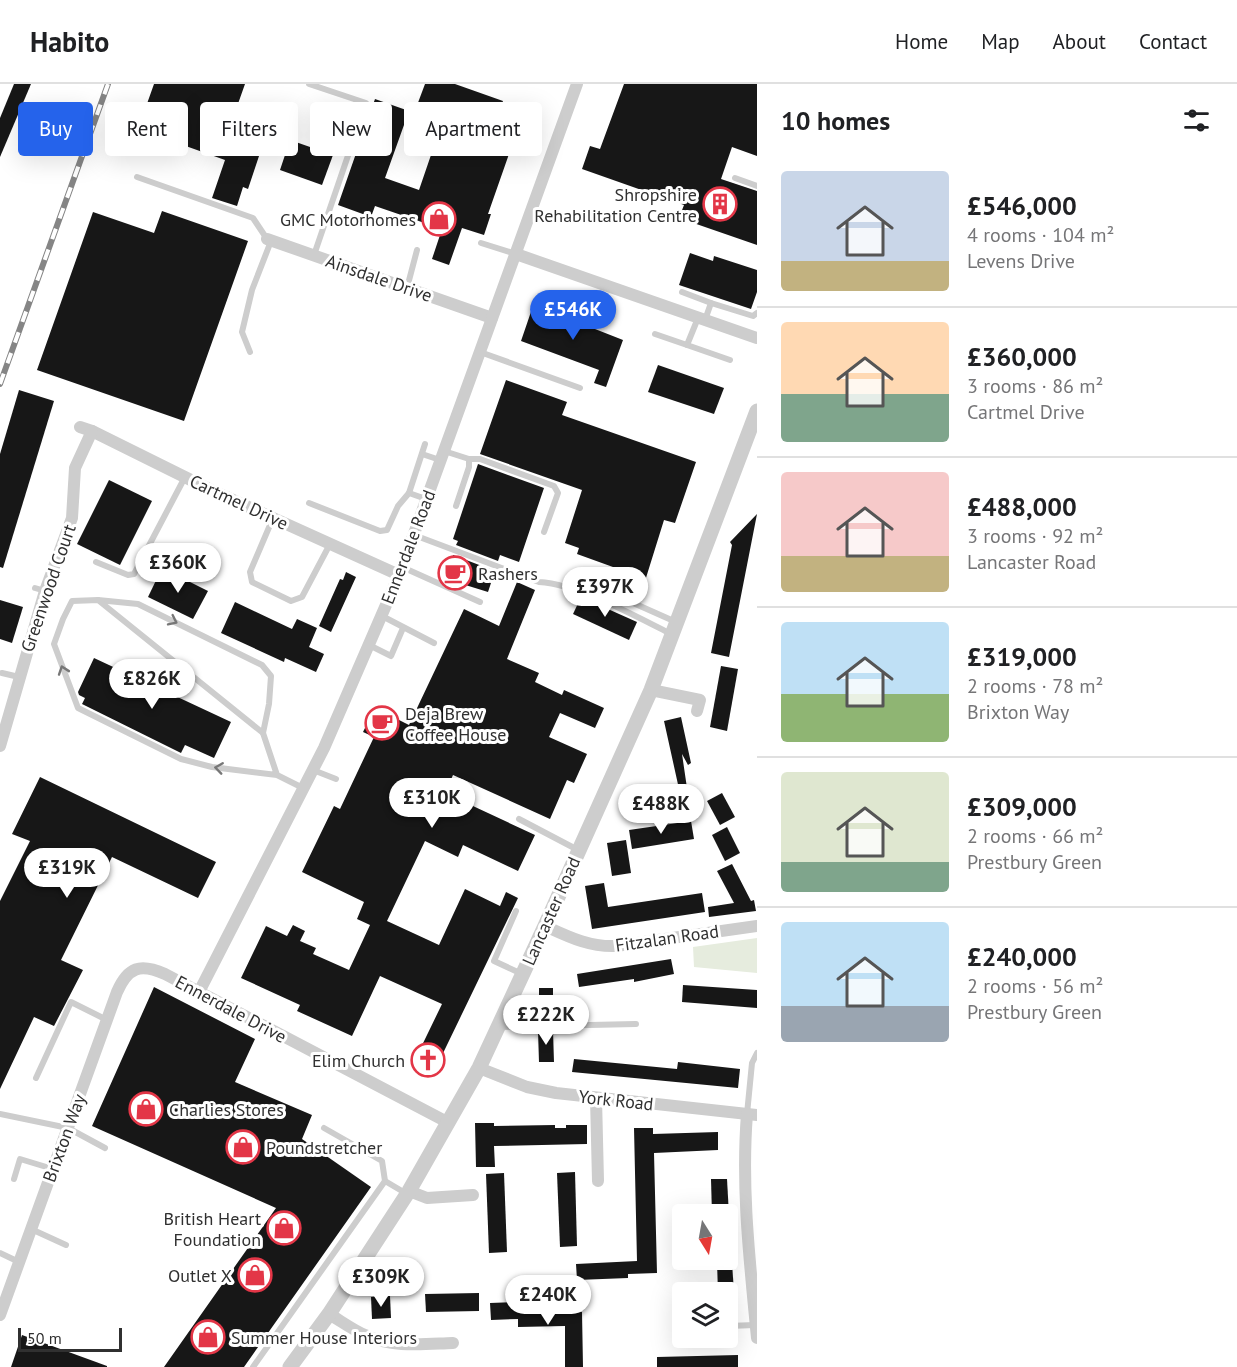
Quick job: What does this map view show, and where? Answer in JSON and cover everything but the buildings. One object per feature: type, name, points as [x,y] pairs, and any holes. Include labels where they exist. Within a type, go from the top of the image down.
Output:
[{"type":"street","name":"Ennerdale Road","points":[[199,992],[313,770],[401,571],[578,84]]},
{"type":"street","name":"Ainsdale Drive","points":[[269,240],[492,318]]},
{"type":"street","points":[[516,254],[757,338]]},
{"type":"street","name":"Lancaster Road","points":[[290,1367],[329,1314],[408,1193],[478,1068],[545,926],[651,690],[757,411]]},
{"type":"street","name":"Cartmel Drive","points":[[80,428],[92,431],[330,544],[401,571]]},
{"type":"street","name":"Greenwood Court","points":[[0,746],[40,589],[72,518],[70,497],[75,468],[92,431]]},
{"type":"street","points":[[651,690],[700,700],[697,711]]},
{"type":"street","name":"Fitzalan Road","points":[[545,926],[583,943],[616,946],[757,926]]},
{"type":"street","name":"Ennerdale Drive","points":[[139,968],[152,968],[449,1123]]},
{"type":"street","name":"Brixton Way","points":[[0,1315],[122,981],[128,974],[139,968]]},
{"type":"street","name":"York Road","points":[[478,1068],[527,1087],[596,1098],[752,1114]]},
{"type":"street","points":[[596,1098],[598,1181]]},
{"type":"street","points":[[752,1114],[744,1170],[757,1338]]},
{"type":"street","points":[[408,1193],[427,1198],[473,1195]]},
{"type":"street","points":[[329,1314],[366,1336],[381,1341],[396,1344],[453,1343]]},
{"type":"lane","points":[[309,84],[366,103],[314,255]]},
{"type":"lane","points":[[137,177],[253,218],[269,240],[252,290],[242,332],[250,352]]},
{"type":"lane","points":[[735,178],[757,186]]},
{"type":"lane","points":[[481,243],[516,254]]},
{"type":"lane","points":[[406,288],[417,250]]},
{"type":"lane","points":[[682,292],[753,316],[757,313]]},
{"type":"lane","points":[[687,345],[711,303]]},
{"type":"lane","points":[[655,334],[730,360]]},
{"type":"lane","points":[[480,352],[580,388]]},
{"type":"lane","points":[[309,503],[380,531],[387,530],[398,506],[409,494],[425,444]]},
{"type":"lane","points":[[422,454],[480,459],[554,486],[558,493],[544,532]]},
{"type":"lane","points":[[456,506],[469,467],[469,459]]},
{"type":"lane","points":[[96,561],[128,575],[134,574],[185,477]]},
{"type":"lane","points":[[409,494],[427,499]]},
{"type":"lane","points":[[273,518],[250,572],[252,582],[291,601],[302,597],[330,544]]},
{"type":"lane","points":[[414,535],[539,582],[556,583],[674,628]]},
{"type":"lane","points":[[401,571],[480,602]]},
{"type":"lane","points":[[604,590],[674,628]]},
{"type":"lane","points":[[98,600],[263,733]]},
{"type":"lane","points":[[277,775],[263,733],[269,704],[271,675],[262,664],[138,604],[98,600],[72,601],[54,644],[78,708],[181,759],[212,767],[277,775],[304,788]]},
{"type":"lane","points":[[381,616],[434,642]]},
{"type":"lane","points":[[369,645],[391,656],[403,628]]},
{"type":"lane","points":[[2,673],[19,677]]},
{"type":"lane","points":[[313,770],[336,779]]},
{"type":"lane","points":[[519,819],[579,850]]},
{"type":"lane","points":[[516,911],[494,961],[522,974]]},
{"type":"lane","points":[[36,1078],[71,1002],[107,1020]]},
{"type":"lane","points":[[498,1027],[636,1024]]},
{"type":"lane","points":[[752,1114],[752,1063],[757,1053]]},
{"type":"lane","points":[[0,1114],[68,1128],[105,1148]]},
{"type":"lane","points":[[253,1367],[385,1181],[382,1161],[324,1128]]},
{"type":"lane","points":[[14,1179],[20,1159],[53,1169]]},
{"type":"lane","points":[[385,1181],[408,1193]]},
{"type":"lane","points":[[31,1229],[66,1245]]},
{"type":"lane","points":[[0,1253],[19,1263]]},
{"type":"lane","points":[[738,1326],[756,1325]]},
{"type":"shaded area","points":[[757,938],[757,973],[694,967],[693,947]]},
{"type":"railway","points":[[0,384],[108,84]]},
{"type":"place","name":"Shropshire Rehabilitation Centre","points":[[720,204]]},
{"type":"place","name":"GMC Motorhomes","points":[[439,219]]},
{"type":"place","name":"Rashers","points":[[455,573]]},
{"type":"place","name":"Deja Brew Coffee House","points":[[382,723]]},
{"type":"place","name":"Elim Church","points":[[428,1060]]},
{"type":"place","name":"Charlies Stores","points":[[146,1109]]},
{"type":"place","name":"Poundstretcher","points":[[243,1147]]},
{"type":"place","name":"British Heart Foundation","points":[[284,1228]]},
{"type":"place","name":"Outlet X","points":[[255,1275]]},
{"type":"place","name":"Summer House Interiors","points":[[208,1337]]}]
